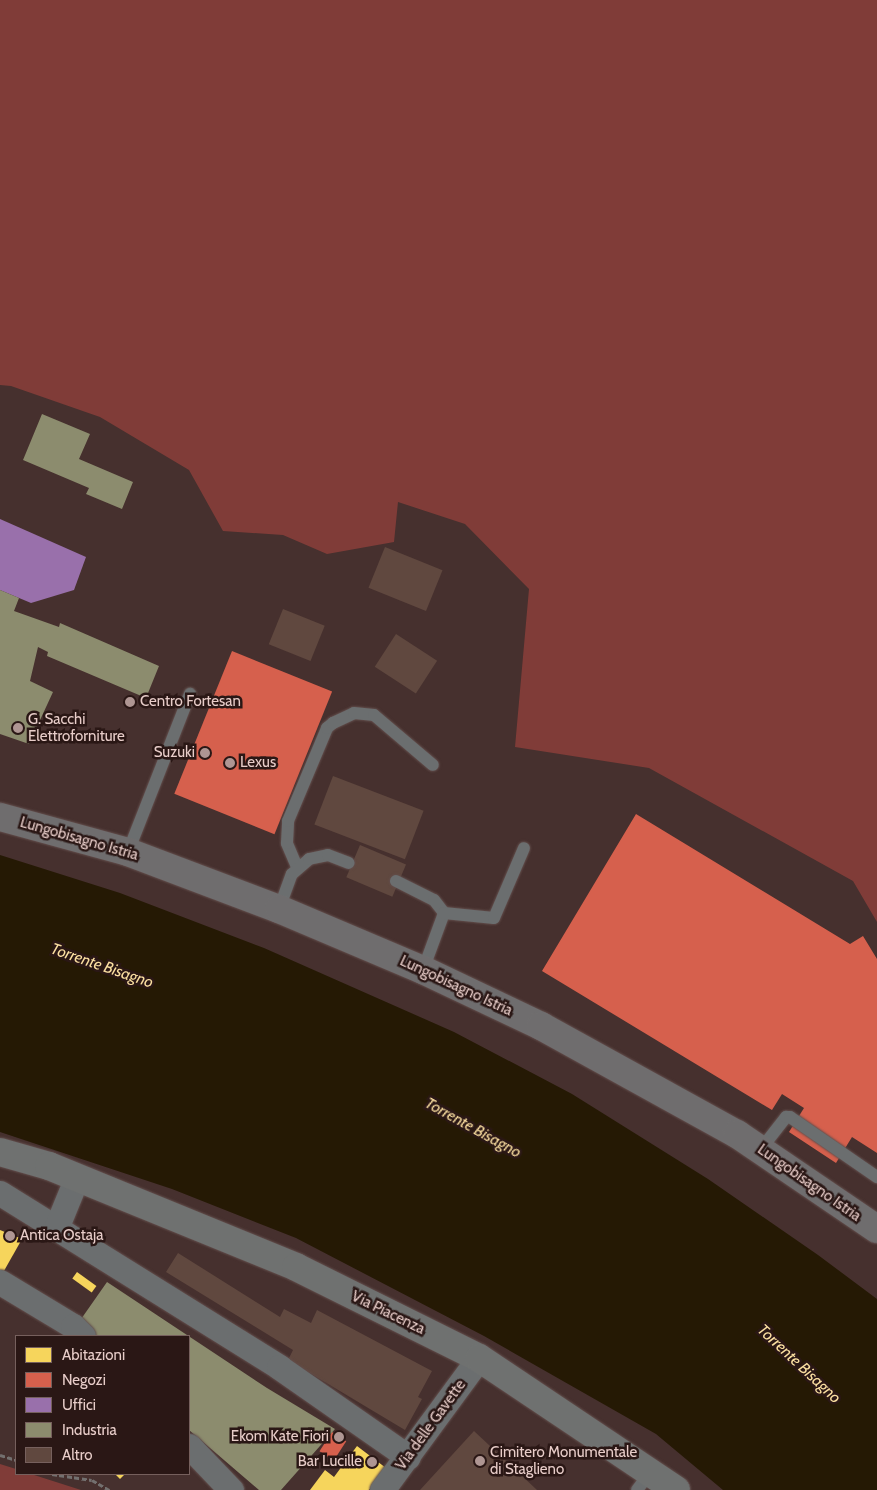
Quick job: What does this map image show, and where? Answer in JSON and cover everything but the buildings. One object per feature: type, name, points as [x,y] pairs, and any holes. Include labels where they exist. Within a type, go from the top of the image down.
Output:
[{"type":"main road","name":"Lungobisagno Istria","points":[[0,817],[128,852],[279,909],[423,970],[541,1026],[761,1149],[877,1229]]},
{"type":"main road","name":"Via Piacenza","points":[[0,1152],[77,1177],[296,1267],[479,1358],[644,1481],[676,1490]]},
{"type":"street","points":[[57,1226],[77,1177]]},
{"type":"street","points":[[0,1192],[279,1367],[408,1457]]},
{"type":"street","points":[[0,1282],[72,1326],[81,1335]]},
{"type":"street","name":"Via delle Gavette","points":[[382,1490],[479,1358]]},
{"type":"street","points":[[190,1447],[231,1490]]},
{"type":"lane","points":[[128,852],[190,694]]},
{"type":"lane","points":[[297,867],[287,843],[288,821],[327,728],[333,723],[354,713],[374,715],[433,765]]},
{"type":"lane","points":[[396,881],[434,900],[444,913],[494,918],[524,848]]},
{"type":"lane","points":[[279,909],[297,867],[309,859],[328,855],[349,863]]},
{"type":"lane","points":[[423,970],[444,913]]},
{"type":"lane","points":[[761,1149],[786,1118],[790,1117],[877,1177]]},
{"type":"path","points":[[0,1455],[15,1460]]},
{"type":"path","points":[[59,1475],[92,1480],[109,1490]]},
{"type":"shaded area","points":[[0,0],[877,0],[877,922],[853,881],[649,768],[515,747],[529,589],[465,524],[398,502],[394,542],[327,554],[283,535],[223,531],[189,470],[100,417],[11,386],[0,385]]},
{"type":"shaded area","points":[[0,1464],[15,1469],[15,1475],[34,1475],[81,1490],[0,1490]]},
{"type":"water","name":"Torrente Bisagno","points":[[0,855],[120,893],[264,948],[454,1032],[572,1094],[708,1179],[818,1255],[877,1299],[877,1490],[723,1490],[656,1434],[484,1336],[296,1238],[172,1189],[0,1132]]},
{"type":"place","name":"Centro Fortesan","points":[[130,702]]},
{"type":"place","name":"G. Sacchi Elettroforniture","points":[[18,728]]},
{"type":"place","name":"Suzuki","points":[[205,753]]},
{"type":"place","name":"Lexus","points":[[230,763]]},
{"type":"place","name":"Antica Ostaja","points":[[10,1236]]},
{"type":"place","name":"Ekom Kate Fiori","points":[[339,1437]]},
{"type":"place","name":"Cimitero Monumentale di Staglieno","points":[[480,1461]]},
{"type":"place","name":"Bar Lucille","points":[[372,1462]]}]
